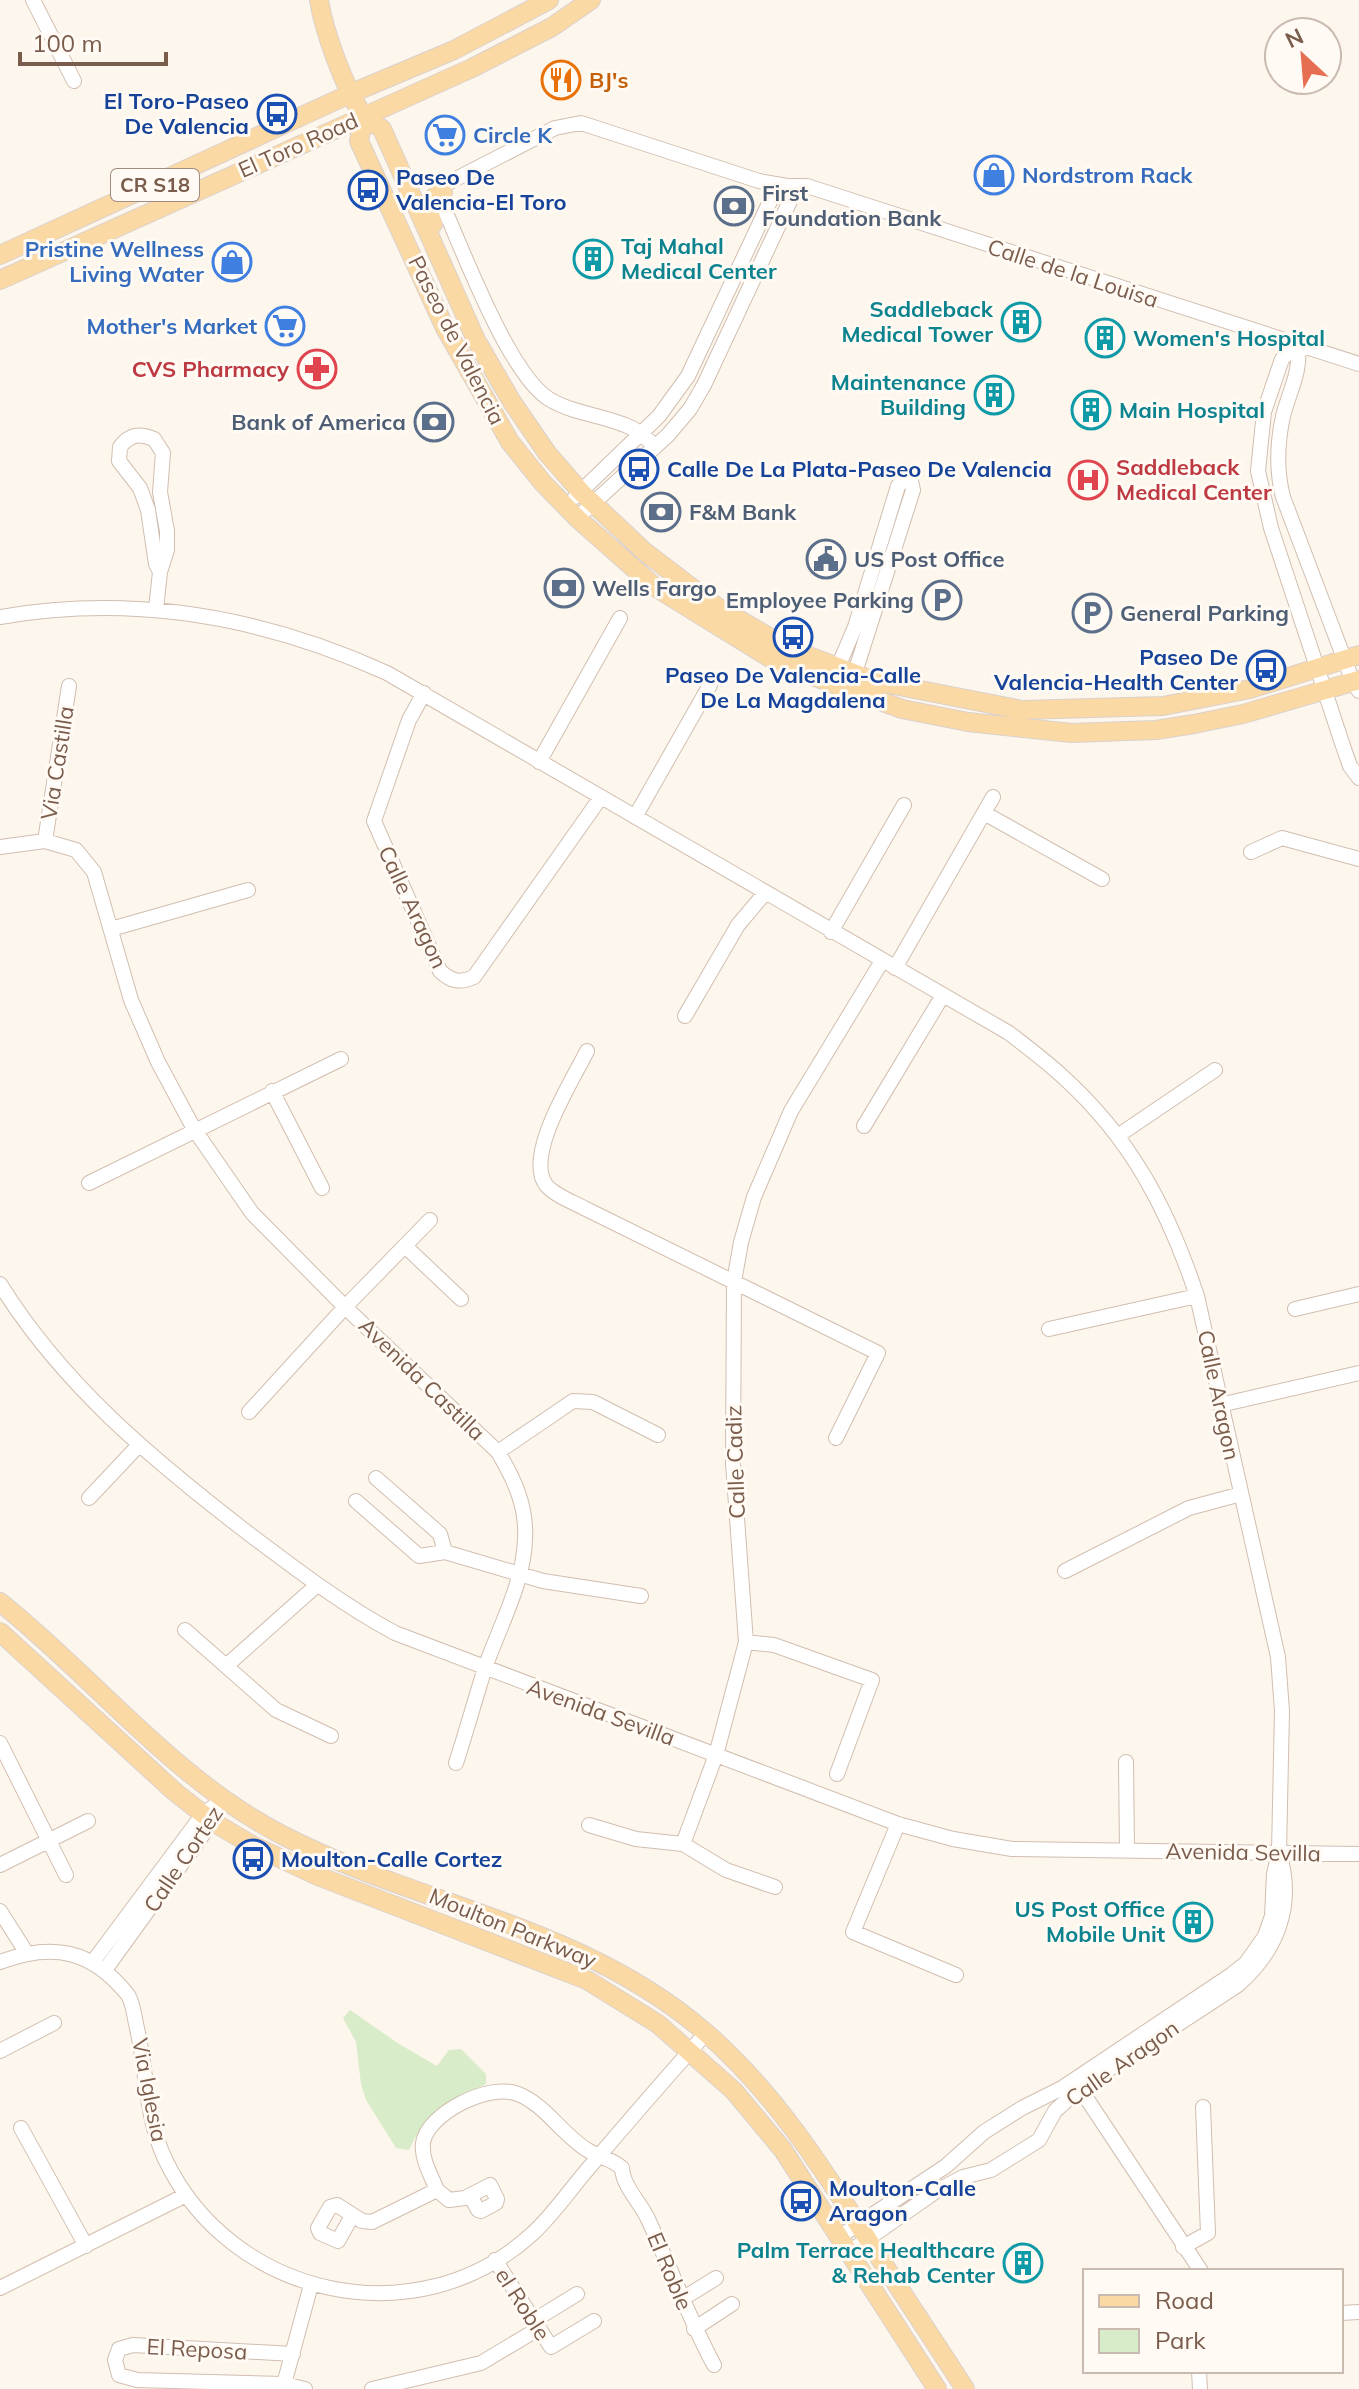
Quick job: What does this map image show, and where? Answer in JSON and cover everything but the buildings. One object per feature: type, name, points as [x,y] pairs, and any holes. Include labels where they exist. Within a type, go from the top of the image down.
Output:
[{"type":"main road","name":"Paseo de Valencia","points":[[319,0],[327,33],[352,93],[364,117],[382,129],[460,306],[494,373],[538,441],[587,498],[645,552],[717,607],[902,709],[1071,733],[1156,730],[1194,724],[1357,684]]},
{"type":"main road","name":"El Toro Road","points":[[0,255],[352,93],[454,50],[549,0]]},
{"type":"main road","name":"El Toro Road","points":[[0,280],[507,52],[552,27],[591,0]]},
{"type":"main road","name":"Paseo de Valencia","points":[[364,117],[359,141],[445,328],[510,442],[571,512],[655,587],[780,664],[1022,710],[1163,706],[1250,689],[1352,657]]},
{"type":"main road","points":[[408,189],[444,188]]},
{"type":"main road","points":[[440,257],[441,246],[427,210],[444,188]]},
{"type":"main road","name":"Moulton Parkway","points":[[0,1602],[164,1752],[223,1800],[309,1848],[571,1947],[651,1992],[706,2033],[775,2103],[863,2231],[965,2389]]},
{"type":"main road","name":"Moulton Parkway","points":[[0,1632],[175,1792],[208,1818],[252,1845],[318,1876],[587,1980],[658,2024],[734,2091],[783,2150],[937,2389]]},
{"type":"street","points":[[33,0],[74,81]]},
{"type":"street","name":"Calle de la Louisa","points":[[444,188],[555,128],[581,123],[759,181],[787,186],[804,185],[1359,364]]},
{"type":"street","points":[[571,512],[655,446],[683,418],[704,385],[790,201],[787,186],[773,195],[675,398],[587,498]]},
{"type":"street","points":[[444,188],[443,206],[488,306],[526,378],[556,403],[628,426],[655,446]]},
{"type":"street","points":[[1298,344],[1300,365],[1284,416],[1277,474],[1283,497],[1352,657],[1357,684]]},
{"type":"street","points":[[1298,344],[1282,359],[1264,412],[1258,471],[1271,528],[1350,766],[1359,777]]},
{"type":"street","points":[[156,609],[160,572],[167,550],[160,492],[163,453],[154,439],[138,434],[120,447],[119,461],[140,488],[148,510],[156,564],[160,572]]},
{"type":"street","points":[[909,473],[913,490],[843,678],[855,627],[898,486],[909,473]]},
{"type":"street","name":"Calle Aragon","points":[[0,617],[85,607],[156,609],[222,618],[279,632],[346,655],[424,693],[1009,1033],[1061,1075],[1119,1135],[1145,1173],[1166,1214],[1197,1296],[1278,1657],[1282,1711],[1279,1852],[1286,1874],[1284,1914],[1272,1946],[1253,1972],[1238,1985],[1077,2084],[984,2132],[946,2166],[844,2244]]},
{"type":"street","points":[[539,762],[620,618]]},
{"type":"street","points":[[635,817],[710,685]]},
{"type":"street","name":"Via Castilla","points":[[45,841],[69,686]]},
{"type":"street","name":"Calle Aragon","points":[[424,693],[409,720],[374,821],[440,971],[449,980],[462,982],[474,977],[601,797]]},
{"type":"street","points":[[889,965],[993,797]]},
{"type":"street","points":[[831,932],[904,805]]},
{"type":"street","points":[[984,813],[1102,879]]},
{"type":"street","points":[[1251,852],[1282,838],[1359,859]]},
{"type":"street","points":[[0,847],[45,841]]},
{"type":"street","name":"Avenida Castilla","points":[[45,841],[76,850],[94,872],[131,1000],[158,1062],[194,1129],[252,1213],[345,1307],[498,1452],[514,1479],[522,1503],[525,1539],[519,1573],[485,1669]]},
{"type":"street","points":[[111,929],[248,890]]},
{"type":"street","points":[[685,1016],[738,925],[765,893]]},
{"type":"street","name":"Calle Cadiz","points":[[716,1755],[746,1642],[733,1463],[734,1282],[741,1242],[771,1152],[791,1111],[889,965]]},
{"type":"street","points":[[864,1126],[943,995]]},
{"type":"street","points":[[587,1051],[543,1140],[540,1165],[546,1185],[584,1208],[878,1353],[836,1438]]},
{"type":"street","points":[[89,1183],[341,1059]]},
{"type":"street","points":[[1119,1135],[1215,1070]]},
{"type":"street","points":[[272,1091],[322,1188]]},
{"type":"street","name":"Avenida Castilla","points":[[249,1412],[430,1220]]},
{"type":"street","points":[[405,1246],[461,1299]]},
{"type":"street","name":"Avenida Sevilla","points":[[0,1284],[50,1352],[138,1446],[317,1585],[354,1611],[395,1633],[898,1824],[953,1839],[1012,1849],[1359,1854]]},
{"type":"street","points":[[1295,1309],[1359,1294]]},
{"type":"street","points":[[1049,1329],[1197,1296]]},
{"type":"street","points":[[1220,1405],[1359,1373]]},
{"type":"street","name":"Avenida Castilla","points":[[498,1452],[573,1401],[593,1402],[658,1435]]},
{"type":"street","points":[[89,1498],[138,1446]]},
{"type":"street","points":[[376,1478],[440,1534],[445,1552]]},
{"type":"street","points":[[1065,1571],[1189,1508],[1241,1494]]},
{"type":"street","points":[[356,1501],[419,1556],[445,1552],[543,1581],[641,1596]]},
{"type":"street","points":[[226,1666],[317,1585]]},
{"type":"street","points":[[185,1630],[276,1710],[331,1736]]},
{"type":"street","points":[[746,1642],[774,1645],[872,1680],[837,1774]]},
{"type":"street","points":[[456,1763],[485,1669]]},
{"type":"street","points":[[0,1743],[66,1875]]},
{"type":"street","points":[[683,1844],[716,1755]]},
{"type":"street","points":[[1126,1762],[1127,1851]]},
{"type":"street","name":"Calle Cortez","points":[[99,1967],[223,1800]]},
{"type":"street","points":[[0,1865],[88,1821]]},
{"type":"street","points":[[898,1824],[853,1932],[956,1975]]},
{"type":"street","points":[[589,1825],[636,1839],[683,1844],[726,1870],[775,1887]]},
{"type":"street","points":[[0,1911],[26,1952]]},
{"type":"street","points":[[0,1962],[26,1952],[65,1951],[99,1967]]},
{"type":"street","name":"Via Iglesia","points":[[99,1967],[130,1999],[143,2051],[153,2128],[165,2159],[186,2195],[211,2225],[247,2255],[311,2285],[359,2293],[408,2293],[456,2280],[495,2260],[532,2234],[706,2033]]},
{"type":"street","points":[[0,2051],[54,2023]]},
{"type":"street","points":[[1077,2084],[1200,2269]]},
{"type":"street","name":"Calle Aragon","points":[[863,2231],[963,2177],[991,2170],[1039,2140],[1055,2111],[1077,2084]]},
{"type":"street","name":"El Roble","points":[[437,2190],[422,2151],[426,2134],[457,2104],[486,2092],[513,2092],[527,2099],[588,2151],[599,2156],[615,2177],[623,2178],[646,2215],[694,2329],[714,2365]]},
{"type":"street","points":[[1183,2247],[1208,2233],[1203,2107]]},
{"type":"street","points":[[21,2128],[86,2246]]},
{"type":"street","points":[[352,2216],[338,2241],[320,2233],[318,2228],[330,2207],[337,2205],[352,2216],[372,2222],[437,2190],[449,2200],[470,2195],[490,2185]]},
{"type":"street","points":[[0,2288],[186,2195]]},
{"type":"street","name":"el Roble","points":[[495,2260],[551,2347],[594,2321]]},
{"type":"street","points":[[682,2299],[716,2278]]},
{"type":"street","points":[[284,2384],[311,2285]]},
{"type":"street","points":[[372,2389],[481,2363],[577,2294]]},
{"type":"street","points":[[694,2329],[732,2304]]},
{"type":"street","name":"El Reposa","points":[[293,2354],[133,2345],[119,2349],[115,2360],[119,2375],[137,2380],[284,2384],[305,2389]]},
{"type":"green space","points":[[350,2010],[437,2066],[449,2050],[461,2049],[486,2074],[486,2084],[440,2109],[423,2126],[409,2150],[396,2148],[366,2100],[356,2042],[343,2018]]},
{"type":"place","name":"BJ's","points":[[561,80]]},
{"type":"place","name":"El Toro-Paseo De Valencia","points":[[277,114]]},
{"type":"place","name":"Circle K","points":[[445,135]]},
{"type":"place","name":"Nordstrom Rack","points":[[994,175]]},
{"type":"place","name":"Paseo De Valencia-El Toro","points":[[368,190]]},
{"type":"place","name":"First Foundation Bank","points":[[734,206]]},
{"type":"place","name":"Taj Mahal Medical Center","points":[[593,259]]},
{"type":"place","name":"Pristine Wellness Living Water","points":[[232,262]]},
{"type":"place","name":"Saddleback Medical Tower","points":[[1021,322]]},
{"type":"place","name":"Mother's Market","points":[[285,326]]},
{"type":"place","name":"Women's Hospital","points":[[1105,338]]},
{"type":"place","name":"CVS Pharmacy","points":[[317,369]]},
{"type":"place","name":"Maintenance Building","points":[[994,395]]},
{"type":"place","name":"Main Hospital","points":[[1091,410]]},
{"type":"place","name":"Bank of America","points":[[434,422]]},
{"type":"place","name":"Calle De La Plata-Paseo De Valencia","points":[[639,469]]},
{"type":"place","name":"Saddleback Medical Center","points":[[1088,480]]},
{"type":"place","name":"F&M Bank","points":[[661,512]]},
{"type":"place","name":"US Post Office","points":[[826,559]]},
{"type":"place","name":"Wells Fargo","points":[[564,588]]},
{"type":"place","name":"Employee Parking","points":[[942,600]]},
{"type":"place","name":"General Parking","points":[[1092,613]]},
{"type":"place","name":"Paseo De Valencia-Calle De La Magdalena","points":[[793,637]]},
{"type":"place","name":"Paseo De Valencia-Health Center","points":[[1266,670]]},
{"type":"place","name":"Moulton-Calle Cortez","points":[[253,1859]]},
{"type":"place","name":"US Post Office Mobile Unit","points":[[1193,1922]]},
{"type":"place","name":"Moulton-Calle Aragon","points":[[801,2201]]},
{"type":"place","name":"Palm Terrace Healthcare & Rehab Center","points":[[1023,2263]]}]
